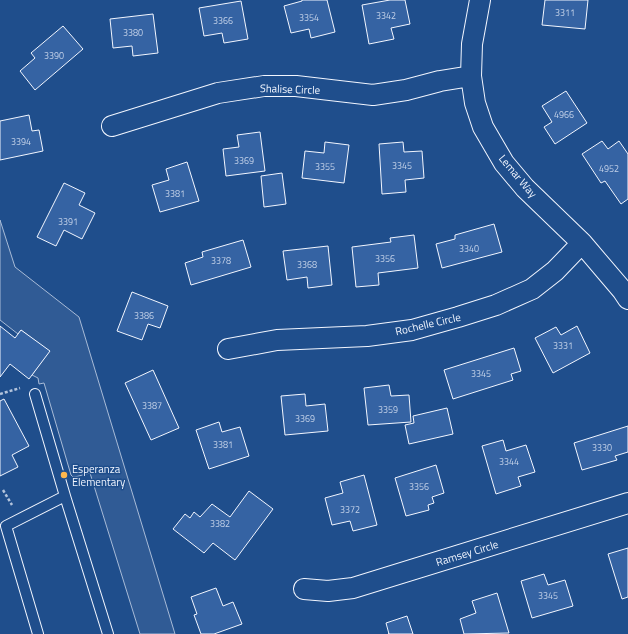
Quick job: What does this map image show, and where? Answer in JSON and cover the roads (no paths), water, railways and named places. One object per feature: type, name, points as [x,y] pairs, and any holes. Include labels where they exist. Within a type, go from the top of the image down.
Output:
[{"type":"street","name":"Lemar Way","points":[[480,0],[472,44],[471,76],[475,104],[483,127],[504,164],[525,188],[582,243],[628,299]]},
{"type":"street","name":"Shalise Circle","points":[[112,126],[218,93],[249,88],[264,86],[296,86],[373,95],[406,90],[440,81],[471,76]]},
{"type":"street","name":"Rochelle Circle","points":[[228,349],[277,340],[367,336],[412,330],[458,317],[496,305],[532,289],[555,271],[582,243]]},
{"type":"street","name":"Ramsey Circle","points":[[304,589],[328,591],[353,588],[628,503]]},
{"type":"lane","points":[[35,394],[108,634]]},
{"type":"lane","points":[[38,634],[6,526],[65,496]]},
{"type":"place","name":"Esperanza Elementary","points":[[64,475]]}]
